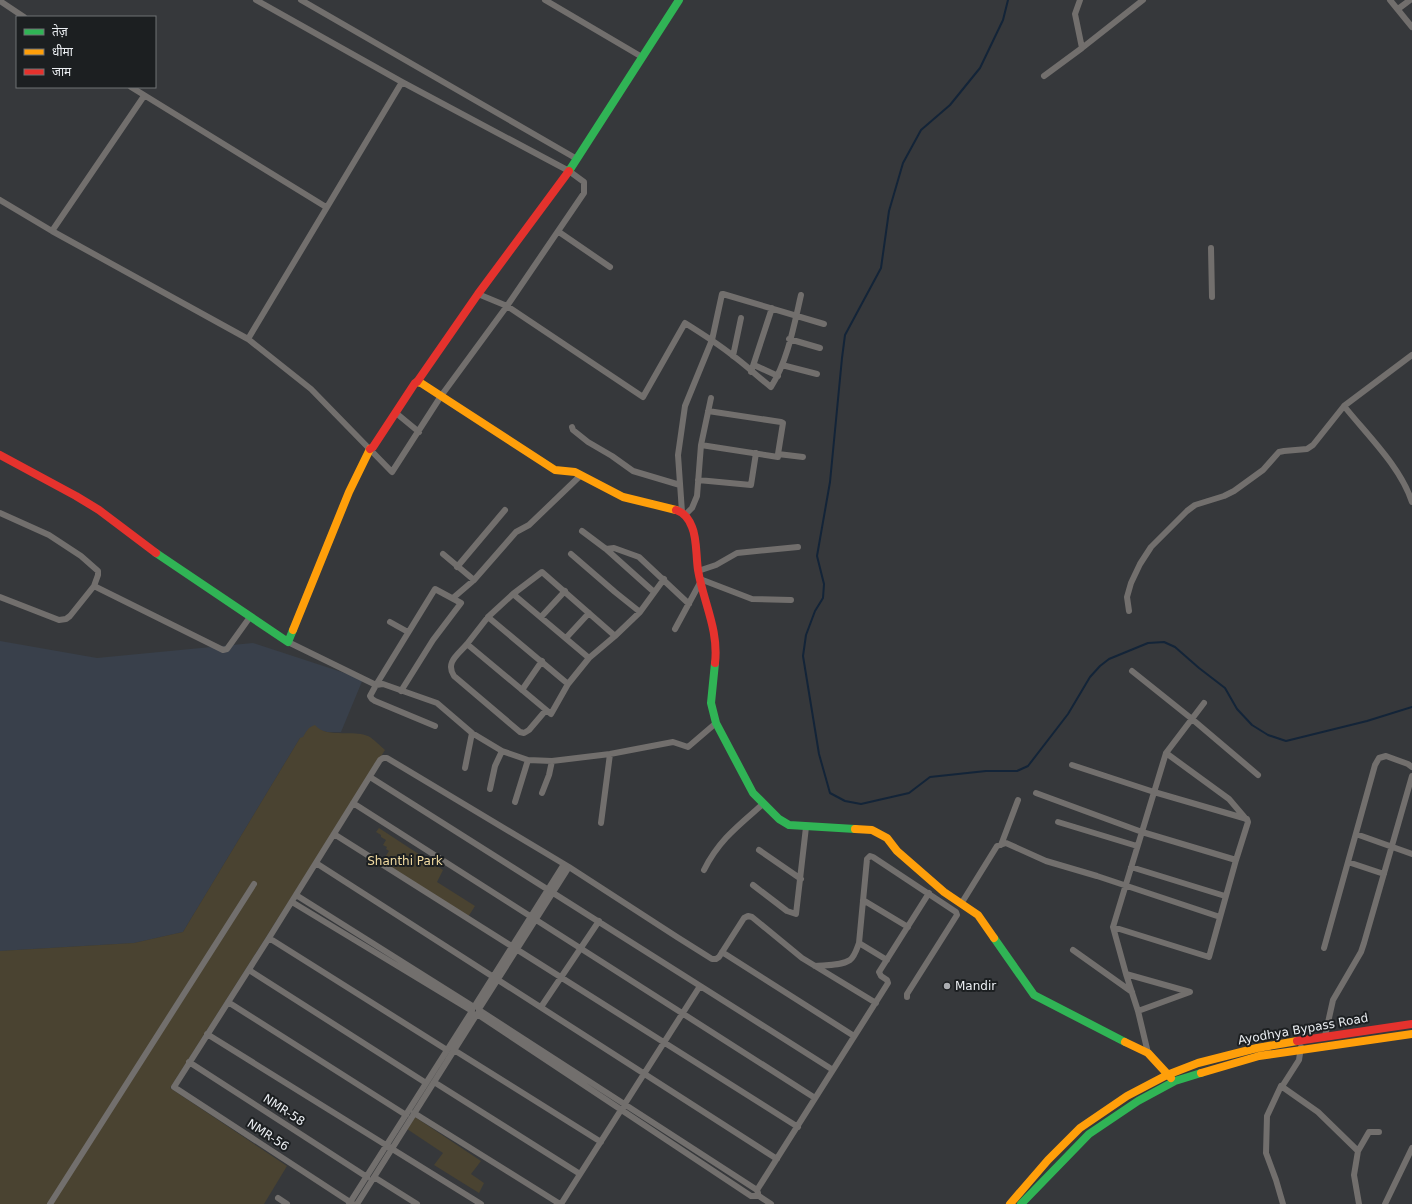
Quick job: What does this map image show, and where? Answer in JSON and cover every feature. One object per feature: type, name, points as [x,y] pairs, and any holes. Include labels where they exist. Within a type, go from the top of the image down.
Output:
[{"type":"street","points":[[0,200],[52,231],[248,339],[311,389],[392,472],[441,396],[559,232],[584,193],[584,182],[569,171],[402,82],[256,0]]},
{"type":"street","points":[[301,0],[577,159]]},
{"type":"street","points":[[545,0],[642,57]]},
{"type":"street","points":[[288,642],[349,492],[370,448],[373,448],[415,383],[478,294],[569,171],[679,0]]},
{"type":"street","points":[[1080,0],[1075,14],[1082,48]]},
{"type":"street","points":[[1044,76],[1143,0]]},
{"type":"street","points":[[1390,0],[1412,27]]},
{"type":"street","points":[[1398,9],[1410,0]]},
{"type":"street","points":[[0,1],[22,16]]},
{"type":"street","points":[[248,339],[402,82]]},
{"type":"street","points":[[132,88],[326,207]]},
{"type":"street","points":[[52,231],[144,96]]},
{"type":"street","points":[[559,232],[610,267]]},
{"type":"street","points":[[1211,248],[1212,297]]},
{"type":"street","points":[[478,294],[507,306],[643,397],[685,323],[712,340],[771,387],[778,376],[782,364],[801,295]]},
{"type":"street","points":[[824,324],[722,294],[712,340],[685,406],[678,454],[680,485],[684,513],[693,530],[700,577],[716,640],[716,656],[711,703],[716,723],[753,793],[779,819],[788,825],[872,830],[881,834],[887,838],[897,851],[944,892],[978,915],[1034,995],[1148,1053],[1167,1075],[1175,1081]]},
{"type":"street","points":[[751,372],[772,308]]},
{"type":"street","points":[[733,356],[741,318]]},
{"type":"street","points":[[789,339],[820,348]]},
{"type":"street","points":[[1129,611],[1127,597],[1131,583],[1140,564],[1151,547],[1187,511],[1195,505],[1224,496],[1234,491],[1263,470],[1279,452],[1307,449],[1344,406],[1412,355]]},
{"type":"street","points":[[782,364],[817,374]]},
{"type":"street","points":[[754,365],[778,376]]},
{"type":"street","points":[[417,382],[421,382],[555,470],[576,472],[624,497],[684,513],[692,508],[697,496],[701,445],[711,398]]},
{"type":"street","points":[[1344,406],[1394,466],[1407,488],[1412,502]]},
{"type":"street","points":[[701,445],[778,457],[783,423],[708,411]]},
{"type":"street","points":[[396,413],[419,432]]},
{"type":"street","points":[[572,426],[573,430],[588,442],[612,456],[633,471],[680,485]]},
{"type":"street","points":[[698,480],[751,485],[756,453]]},
{"type":"street","points":[[778,454],[803,457]]},
{"type":"street","points":[[0,456],[76,496],[99,510],[165,560],[288,642],[376,685],[383,684],[401,692],[437,703],[472,733],[502,751],[528,760],[552,761],[610,754],[673,742],[688,747],[716,723]]},
{"type":"street","points":[[453,598],[474,580],[516,532],[529,525],[581,475]]},
{"type":"street","points":[[457,567],[505,510]]},
{"type":"street","points":[[0,514],[48,535],[81,556],[98,571],[94,586],[66,619],[60,620],[0,597]]},
{"type":"street","points":[[582,531],[606,549],[654,592]]},
{"type":"street","points":[[675,629],[689,604],[700,577],[716,565],[737,553],[798,547]]},
{"type":"street","points":[[606,549],[614,548],[639,556],[689,604]]},
{"type":"street","points":[[443,554],[474,580]]},
{"type":"street","points":[[571,554],[640,612]]},
{"type":"street","points":[[546,710],[529,730],[524,733],[520,732],[454,676],[449,669],[450,663],[488,617],[513,594],[542,572],[615,636]]},
{"type":"street","points":[[700,577],[752,600],[791,600]]},
{"type":"street","points":[[467,644],[551,714],[568,684],[588,658],[615,636],[640,612],[664,579]]},
{"type":"street","points":[[94,586],[223,650],[226,649],[250,617]]},
{"type":"street","points":[[401,692],[432,640],[461,603],[435,589],[370,696],[375,701],[435,726]]},
{"type":"street","points":[[541,617],[565,591]]},
{"type":"street","points":[[513,594],[588,658]]},
{"type":"street","points":[[566,638],[589,613]]},
{"type":"street","points":[[488,617],[568,684]]},
{"type":"street","points":[[390,622],[408,632]]},
{"type":"street","points":[[522,690],[542,661]]},
{"type":"street","points":[[1132,672],[1192,719],[1258,775]]},
{"type":"street","points":[[1148,1053],[1138,1011],[1126,974],[1114,927],[1137,846],[1166,754],[1204,703]]},
{"type":"street","points":[[465,768],[472,733]]},
{"type":"street","points":[[490,789],[495,766],[502,751]]},
{"type":"street","points":[[601,823],[610,754]]},
{"type":"street","points":[[1114,927],[1209,957],[1225,896],[1248,822],[1230,799],[1166,754]]},
{"type":"street","points":[[1324,948],[1375,764],[1379,758],[1386,756],[1408,764],[1412,767]]},
{"type":"street","points":[[189,1062],[296,896],[380,760],[383,758],[387,758],[567,866],[712,959],[716,959],[722,952],[744,918],[748,916],[752,917],[802,958],[876,1003]]},
{"type":"street","points":[[515,802],[528,760]]},
{"type":"street","points":[[542,793],[549,775],[552,761]]},
{"type":"street","points":[[1072,765],[1154,792],[1247,819]]},
{"type":"street","points":[[370,777],[833,1070]]},
{"type":"street","points":[[1325,1036],[1333,1000],[1361,952],[1412,779]]},
{"type":"street","points":[[1036,793],[1142,832],[1236,860]]},
{"type":"street","points":[[1001,845],[1018,800]]},
{"type":"street","points":[[353,803],[815,1098]]},
{"type":"street","points":[[704,870],[711,856],[724,838],[763,804]]},
{"type":"street","points":[[1058,822],[1137,846]]},
{"type":"street","points":[[753,885],[787,911],[796,914],[806,827]]},
{"type":"street","points":[[334,834],[798,1126]]},
{"type":"street","points":[[1356,834],[1412,854]]},
{"type":"street","points":[[961,904],[997,846],[1006,842],[1046,861],[1220,916]]},
{"type":"street","points":[[759,850],[801,879]]},
{"type":"street","points":[[815,966],[840,964],[850,960],[855,952],[859,943],[867,859],[870,856],[929,893],[956,912],[957,915],[907,994],[907,997]]},
{"type":"street","points":[[1348,862],[1384,874]]},
{"type":"street","points":[[316,863],[777,1159]]},
{"type":"street","points":[[353,1204],[366,1177],[414,1113],[454,1050],[476,1010],[567,866]]},
{"type":"street","points":[[1131,868],[1225,896]]},
{"type":"street","points":[[50,1204],[254,884]]},
{"type":"street","points":[[757,1190],[888,983],[887,980],[879,974],[929,893]]},
{"type":"street","points":[[296,896],[476,1010],[752,1196],[759,1196],[771,1204]]},
{"type":"street","points":[[863,900],[908,927]]},
{"type":"street","points":[[292,902],[476,1010]]},
{"type":"street","points":[[541,1007],[598,921]]},
{"type":"street","points":[[269,938],[446,1050]]},
{"type":"street","points":[[859,943],[887,960]]},
{"type":"street","points":[[1073,950],[1132,992]]},
{"type":"street","points":[[722,952],[854,1036]]},
{"type":"street","points":[[249,970],[426,1083]]},
{"type":"street","points":[[1126,974],[1190,992],[1138,1011]]},
{"type":"street","points":[[414,1113],[561,1204],[700,986]]},
{"type":"street","points":[[228,1002],[406,1115]]},
{"type":"street","points":[[353,1204],[374,1177],[406,1115],[446,1050],[476,1010]]},
{"type":"street","name":"Ayodhya Bypass Road","points":[[1021,1204],[1090,1134],[1138,1101],[1175,1081],[1258,1052],[1302,1040],[1412,1024]]},
{"type":"street","points":[[207,1034],[481,1204]]},
{"type":"street","name":"Ayodhya Bypass Road","points":[[1010,1204],[1048,1160],[1080,1128],[1127,1096],[1167,1075],[1198,1063],[1258,1052],[1412,1034]]},
{"type":"street","points":[[1283,1204],[1266,1153],[1267,1116],[1280,1086],[1283,1085],[1299,1060],[1302,1040]]},
{"type":"street","points":[[454,1050],[601,1142]]},
{"type":"street","name":"NMR-56","points":[[189,1062],[174,1087],[353,1204]]},
{"type":"street","name":"NMR-58","points":[[189,1062],[366,1177]]},
{"type":"street","points":[[434,1082],[580,1174]]},
{"type":"street","points":[[1280,1086],[1318,1112],[1358,1151]]},
{"type":"street","points":[[622,1107],[757,1190],[759,1196]]},
{"type":"street","points":[[1359,1204],[1354,1175],[1358,1151],[1369,1132],[1379,1132]]},
{"type":"street","points":[[1385,1204],[1412,1148]]},
{"type":"street","points":[[374,1177],[417,1204]]},
{"type":"street","points":[[278,1198],[287,1204]]},
{"type":"shaded area","points":[[0,641],[97,658],[253,643],[363,679],[341,732],[327,732],[318,730],[307,731],[303,738],[300,738],[183,932],[134,943],[0,951]]},
{"type":"green space","points":[[315,725],[326,732],[355,733],[368,736],[385,750],[170,1088],[287,1166],[264,1204],[0,1204],[0,951],[134,943],[183,932],[300,738],[303,737],[309,728]]},
{"type":"green space","name":"Shanthi Park","points":[[379,828],[443,870],[437,882],[475,906],[468,917],[382,862],[389,851],[386,849],[387,847],[383,845],[386,840],[376,832]]},
{"type":"green space","points":[[415,1117],[481,1161],[471,1174],[484,1183],[479,1193],[434,1165],[443,1153],[407,1129]]},
{"type":"waterway","points":[[1008,0],[1003,20],[980,68],[950,105],[921,130],[903,163],[889,211],[881,268],[845,335],[830,482],[817,556],[824,584],[823,598],[815,611],[806,635],[803,656],[819,754],[830,793],[845,801],[861,804],[909,793],[930,777],[986,771],[1017,771],[1028,766],[1068,714],[1090,677],[1100,666],[1109,659],[1148,643],[1164,642],[1175,647],[1225,688],[1237,709],[1252,725],[1268,735],[1286,741],[1367,721],[1412,707]]},
{"type":"traffic: fast","points":[[569,171],[679,0]]},
{"type":"traffic: fast","points":[[156,553],[288,642],[293,630]]},
{"type":"traffic: fast","points":[[715,663],[711,703],[716,723],[753,793],[779,819],[789,825],[855,829]]},
{"type":"traffic: fast","points":[[994,938],[1034,995],[1125,1042]]},
{"type":"traffic: fast","points":[[1021,1204],[1089,1134],[1138,1101],[1175,1081],[1201,1073]]},
{"type":"traffic: slow","points":[[417,382],[421,383],[555,470],[575,472],[623,497],[676,510]]},
{"type":"traffic: slow","points":[[293,630],[349,492],[370,449]]},
{"type":"traffic: slow","points":[[855,829],[872,830],[887,838],[897,851],[944,892],[978,915],[994,938]]},
{"type":"traffic: slow","points":[[1201,1073],[1259,1056],[1412,1034]]},
{"type":"traffic: slow","points":[[1010,1204],[1048,1160],[1080,1128],[1127,1096],[1167,1075],[1198,1063],[1257,1048],[1297,1041]]},
{"type":"traffic: slow","points":[[1125,1042],[1148,1053],[1171,1078]]},
{"type":"traffic: jam","points":[[370,449],[373,447],[415,383],[478,294],[569,171]]},
{"type":"traffic: jam","points":[[0,455],[99,510],[156,553]]},
{"type":"traffic: jam","points":[[676,510],[682,513],[690,521],[694,531],[700,582],[715,639],[715,663]]},
{"type":"traffic: jam","points":[[1297,1041],[1412,1024]]},
{"type":"place","name":"Mandir","points":[[947,986]]}]
